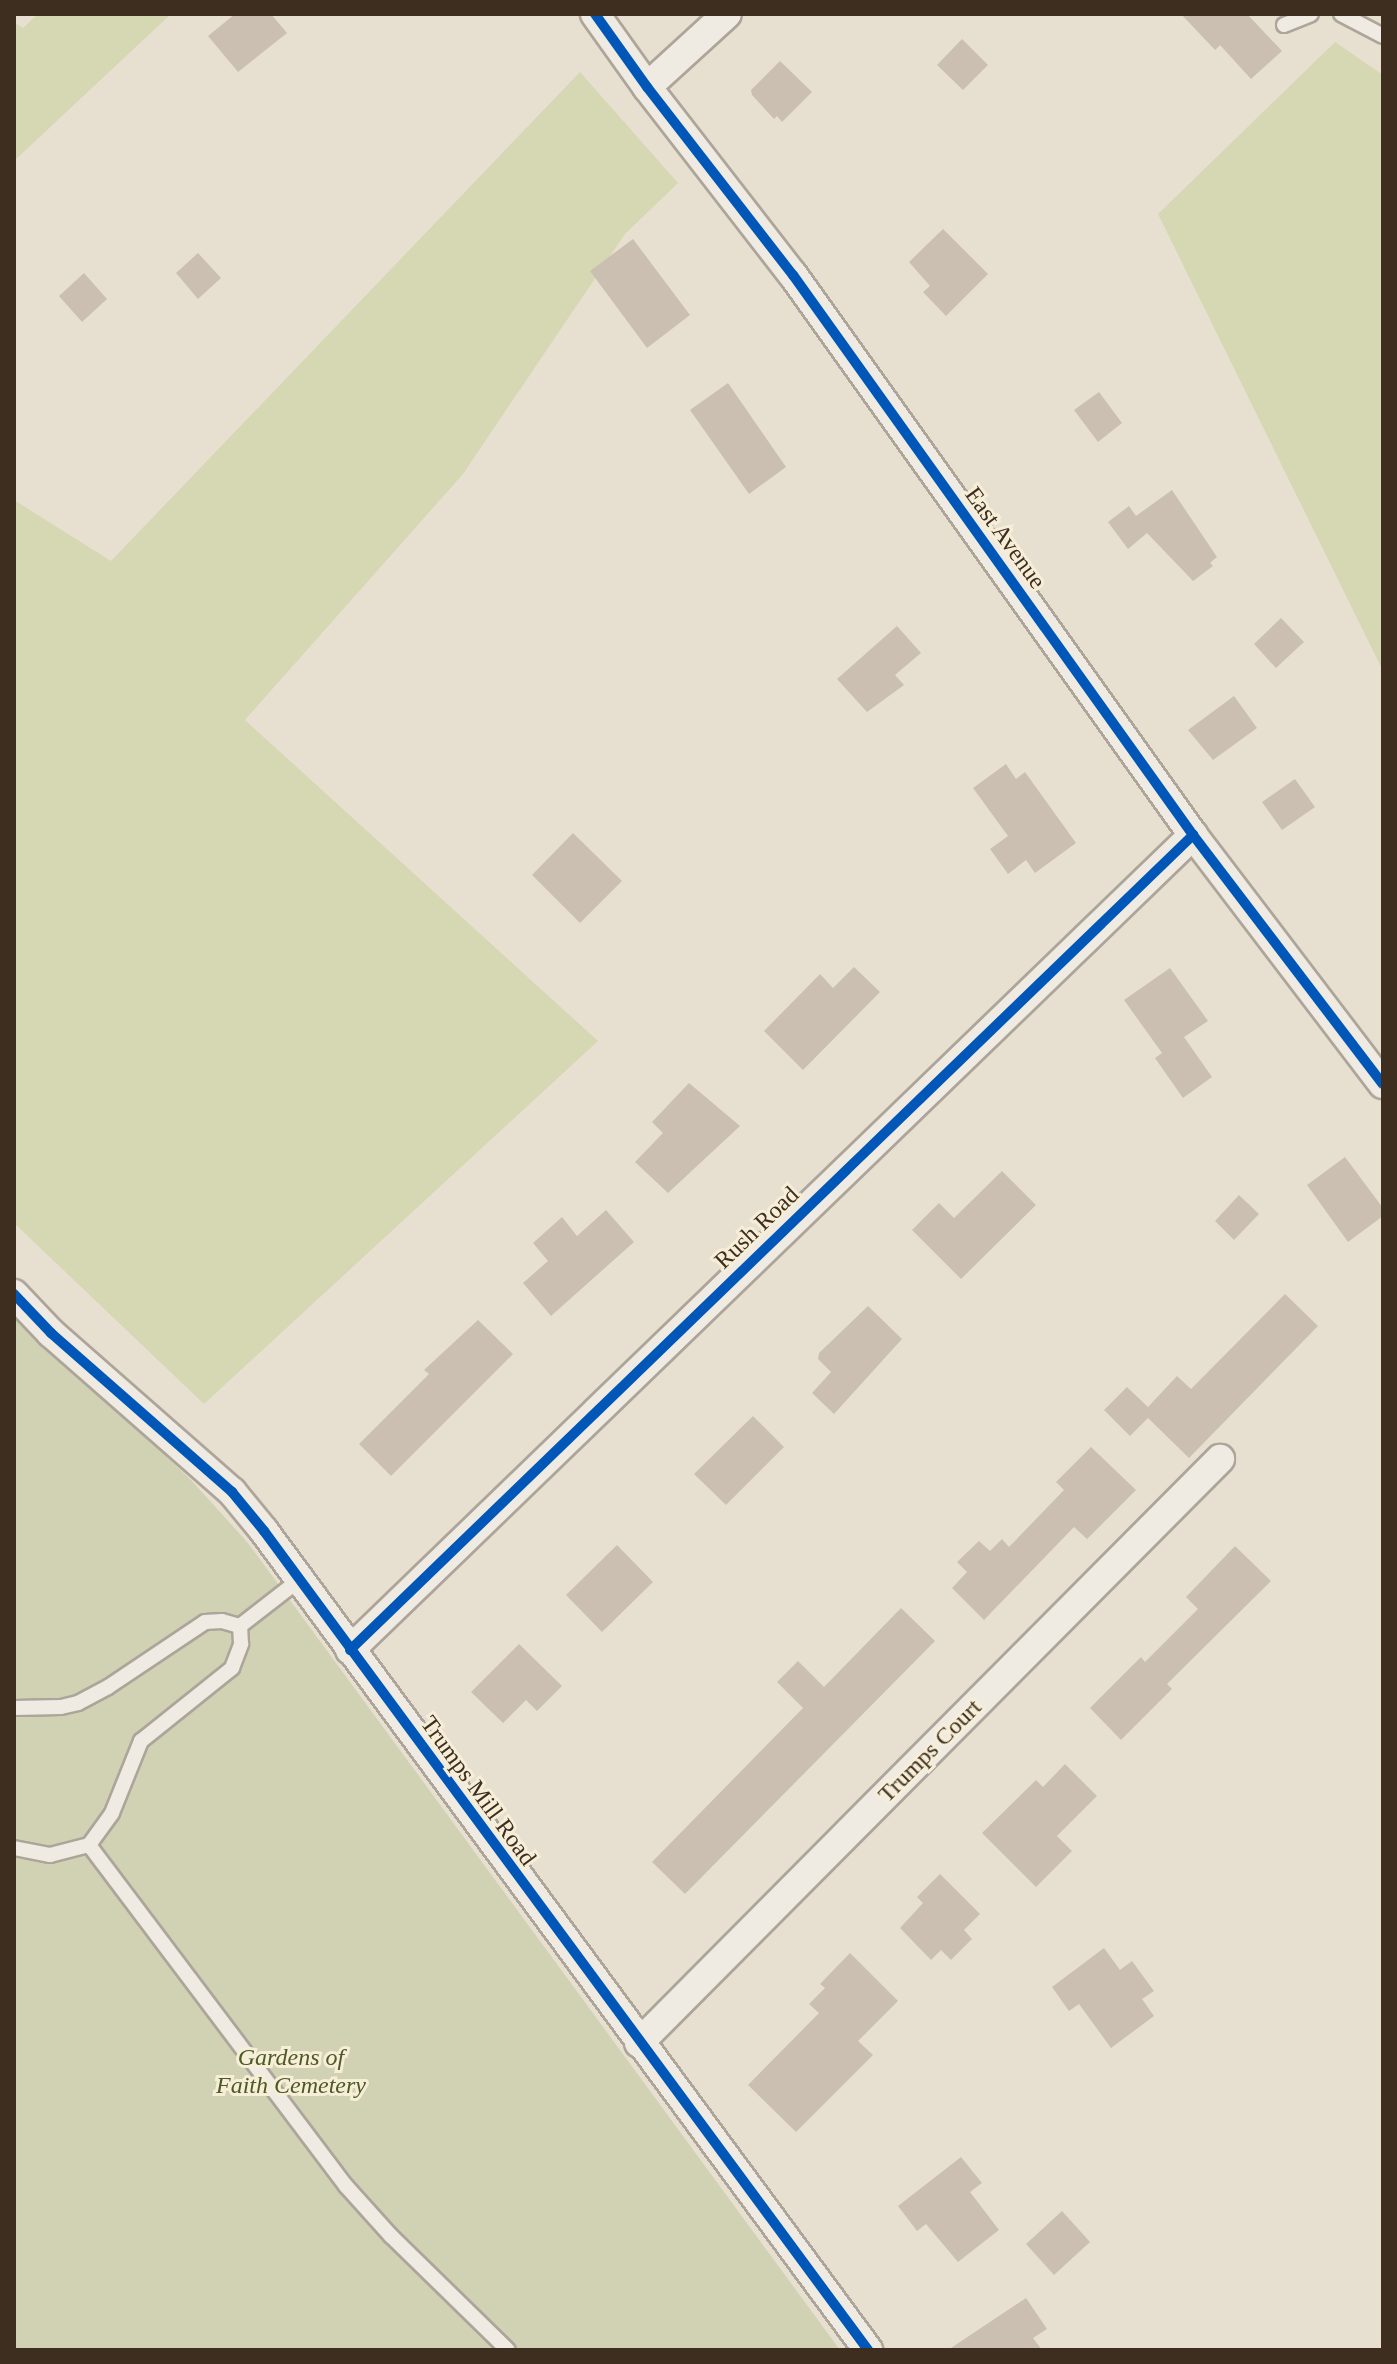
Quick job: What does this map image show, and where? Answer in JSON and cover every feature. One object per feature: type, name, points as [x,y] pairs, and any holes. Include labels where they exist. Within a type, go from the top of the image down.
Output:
[{"type":"street","name":"East Avenue","points":[[595,14],[647,87],[793,275],[1193,835],[1383,1084]]},
{"type":"street","points":[[647,87],[727,14]]},
{"type":"street","name":"Rush Road","points":[[350,1650],[1193,835]]},
{"type":"street","name":"Trumps Mill Road","points":[[14,1294],[51,1333],[232,1492],[868,2350]]},
{"type":"street","name":"Trumps Court","points":[[639,2043],[1220,1459]]},
{"type":"lane","points":[[1284,25],[1311,14]]},
{"type":"lane","points":[[1341,14],[1383,36]]},
{"type":"lane","points":[[240,1626],[299,1580]]},
{"type":"lane","points":[[14,1708],[61,1707],[78,1703],[118,1682],[205,1622],[222,1621],[240,1626]]},
{"type":"lane","points":[[14,1848],[50,1855],[89,1845],[112,1813],[141,1741],[232,1668],[241,1644],[240,1626]]},
{"type":"lane","points":[[89,1845],[346,2186],[391,2236],[508,2350]]},
{"type":"green space","points":[[38,14],[171,14],[14,161],[14,22],[23,28]]},
{"type":"green space","points":[[1335,42],[1383,75],[1383,671],[1158,214]]},
{"type":"green space","points":[[580,72],[678,183],[625,234],[463,474],[245,720],[598,1041],[204,1404],[14,1223],[14,500],[111,561]]},
{"type":"green space","name":"Gardens of Faith Cemetery","points":[[14,1311],[191,1480],[248,1543],[840,2350],[14,2350]]},
{"type":"building","points":[[235,14],[271,14],[287,33],[238,72],[208,36]]},
{"type":"building","points":[[1181,14],[1247,14],[1282,51],[1251,79],[1220,45],[1215,50]]},
{"type":"building","points":[[962,39],[988,65],[963,90],[937,65]]},
{"type":"building","points":[[780,61],[812,92],[782,122],[777,116],[774,119],[751,90]]},
{"type":"building","points":[[943,229],[988,274],[946,316],[923,292],[930,286],[909,262]]},
{"type":"building","points":[[633,239],[690,315],[647,348],[590,271]]},
{"type":"building","points":[[198,253],[221,278],[198,299],[176,273]]},
{"type":"building","points":[[84,273],[107,299],[82,322],[59,296]]},
{"type":"building","points":[[728,383],[786,467],[749,494],[690,410]]},
{"type":"building","points":[[1099,392],[1122,423],[1098,442],[1074,410]]},
{"type":"building","points":[[1172,490],[1217,557],[1210,563],[1213,566],[1193,581],[1147,533],[1128,549],[1108,522],[1129,506],[1136,516]]},
{"type":"building","points":[[1281,618],[1304,642],[1276,668],[1254,644]]},
{"type":"building","points":[[897,626],[921,653],[895,675],[904,685],[867,712],[837,679]]},
{"type":"building","points":[[1234,696],[1257,728],[1213,760],[1188,730]]},
{"type":"building","points":[[1006,764],[1016,779],[1025,772],[1076,843],[1035,873],[1026,860],[1008,874],[990,849],[1008,836],[973,788]]},
{"type":"building","points":[[1295,779],[1315,807],[1282,830],[1262,802]]},
{"type":"building","points":[[573,833],[622,881],[580,923],[532,875]]},
{"type":"building","points":[[854,967],[880,992],[803,1070],[764,1031],[820,974],[833,988]]},
{"type":"building","points":[[1170,968],[1208,1021],[1184,1037],[1212,1077],[1183,1098],[1155,1058],[1162,1053],[1124,1000]]},
{"type":"building","points":[[689,1083],[740,1126],[668,1193],[635,1162],[663,1133],[652,1122]]},
{"type":"building","points":[[1345,1157],[1383,1208],[1383,1216],[1348,1242],[1307,1185]]},
{"type":"building","points":[[1002,1171],[1036,1205],[961,1279],[912,1230],[939,1203],[954,1218]]},
{"type":"building","points":[[1239,1195],[1259,1214],[1234,1240],[1215,1221]]},
{"type":"building","points":[[606,1210],[634,1242],[551,1316],[523,1283],[548,1261],[533,1243],[562,1217],[577,1236]]},
{"type":"building","points":[[1285,1294],[1318,1326],[1189,1458],[1148,1418],[1130,1436],[1104,1410],[1127,1387],[1148,1407],[1177,1376],[1191,1389]]},
{"type":"building","points":[[868,1306],[902,1339],[834,1414],[812,1393],[831,1372],[818,1359],[819,1353]]},
{"type":"building","points":[[478,1320],[513,1354],[391,1476],[359,1444],[429,1374],[424,1370]]},
{"type":"building","points":[[753,1416],[784,1447],[726,1505],[694,1474]]},
{"type":"building","points":[[1091,1447],[1136,1490],[1087,1539],[1074,1527],[984,1620],[952,1588],[967,1572],[957,1562],[979,1541],[990,1551],[1002,1539],[1009,1547],[1064,1490],[1056,1482]]},
{"type":"building","points":[[617,1545],[653,1582],[602,1632],[566,1595]]},
{"type":"building","points":[[1235,1546],[1271,1581],[1167,1684],[1172,1689],[1121,1740],[1090,1708],[1141,1657],[1145,1662],[1198,1609],[1186,1597]]},
{"type":"building","points":[[901,1608],[935,1641],[685,1894],[652,1862],[803,1708],[777,1682],[798,1661],[824,1687]]},
{"type":"building","points":[[519,1644],[562,1686],[537,1711],[526,1700],[503,1723],[471,1692]]},
{"type":"building","points":[[1065,1764],[1097,1796],[1057,1836],[1072,1851],[1036,1887],[982,1833],[1036,1780],[1043,1787]]},
{"type":"building","points":[[940,1874],[980,1914],[964,1930],[972,1939],[951,1960],[941,1950],[931,1960],[900,1928],[923,1903],[917,1897]]},
{"type":"building","points":[[1104,1948],[1120,1970],[1132,1961],[1154,1991],[1142,1999],[1154,2016],[1111,2048],[1079,2004],[1069,2011],[1052,1987]]},
{"type":"building","points":[[850,1953],[898,2001],[858,2041],[873,2055],[796,2132],[748,2085],[819,2013],[809,2004],[825,1988],[820,1984]]},
{"type":"building","points":[[961,2157],[982,2183],[970,2192],[999,2230],[958,2262],[926,2224],[917,2231],[898,2206]]},
{"type":"building","points":[[1062,2211],[1090,2242],[1054,2275],[1026,2244]]},
{"type":"building","points":[[1026,2298],[1047,2329],[1033,2338],[1042,2350],[948,2350]]},
{"type":"cycle path","points":[[595,14],[647,87],[793,275],[1193,835],[1383,1084]]},
{"type":"cycle path","points":[[350,1650],[1193,835]]},
{"type":"cycle path","points":[[14,1294],[51,1333],[232,1492],[264,1531],[868,2350]]}]
